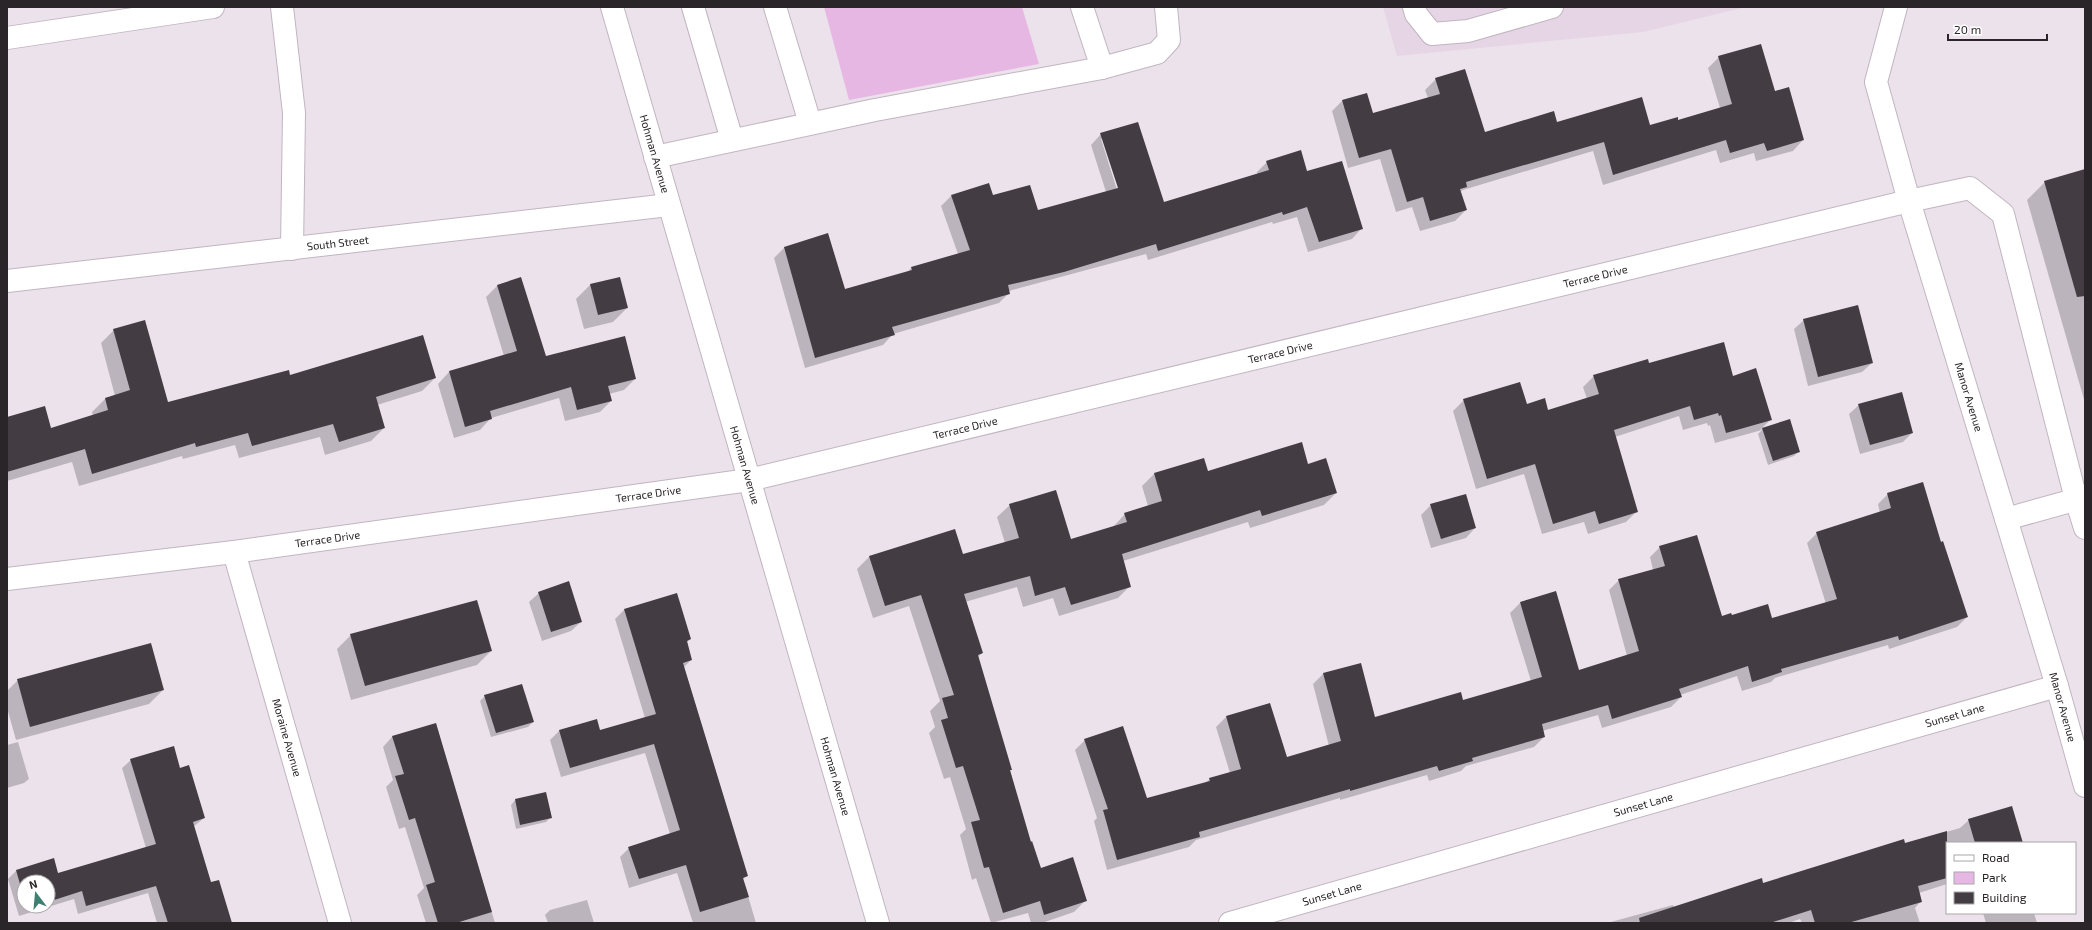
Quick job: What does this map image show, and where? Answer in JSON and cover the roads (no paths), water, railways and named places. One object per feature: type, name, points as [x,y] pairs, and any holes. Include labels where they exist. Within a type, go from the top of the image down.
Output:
[{"type":"street","points":[[7,38],[213,7]]},
{"type":"street","points":[[282,7],[294,113],[292,249]]},
{"type":"street","name":"Hohman Avenue","points":[[612,7],[878,923]]},
{"type":"street","points":[[693,7],[732,140]]},
{"type":"street","points":[[775,7],[810,123]]},
{"type":"street","points":[[1082,7],[1102,68]]},
{"type":"street","points":[[655,157],[810,123],[1102,68],[1157,54],[1169,40],[1166,7]]},
{"type":"street","points":[[1414,7],[1416,14],[1432,34],[1468,32],[1552,7]]},
{"type":"street","name":"Manor Avenue","points":[[1896,7],[1876,82],[1909,201],[2057,686],[2085,786]]},
{"type":"street","name":"Terrace Drive","points":[[7,579],[234,552],[749,480],[1909,201],[1970,188],[2003,214],[2080,498]]},
{"type":"street","name":"South Street","points":[[7,281],[669,206]]},
{"type":"street","points":[[2006,519],[2080,498],[2085,528]]},
{"type":"street","name":"Moraine Avenue","points":[[234,552],[340,923]]},
{"type":"street","name":"Sunset Lane","points":[[1230,923],[2057,686]]}]
